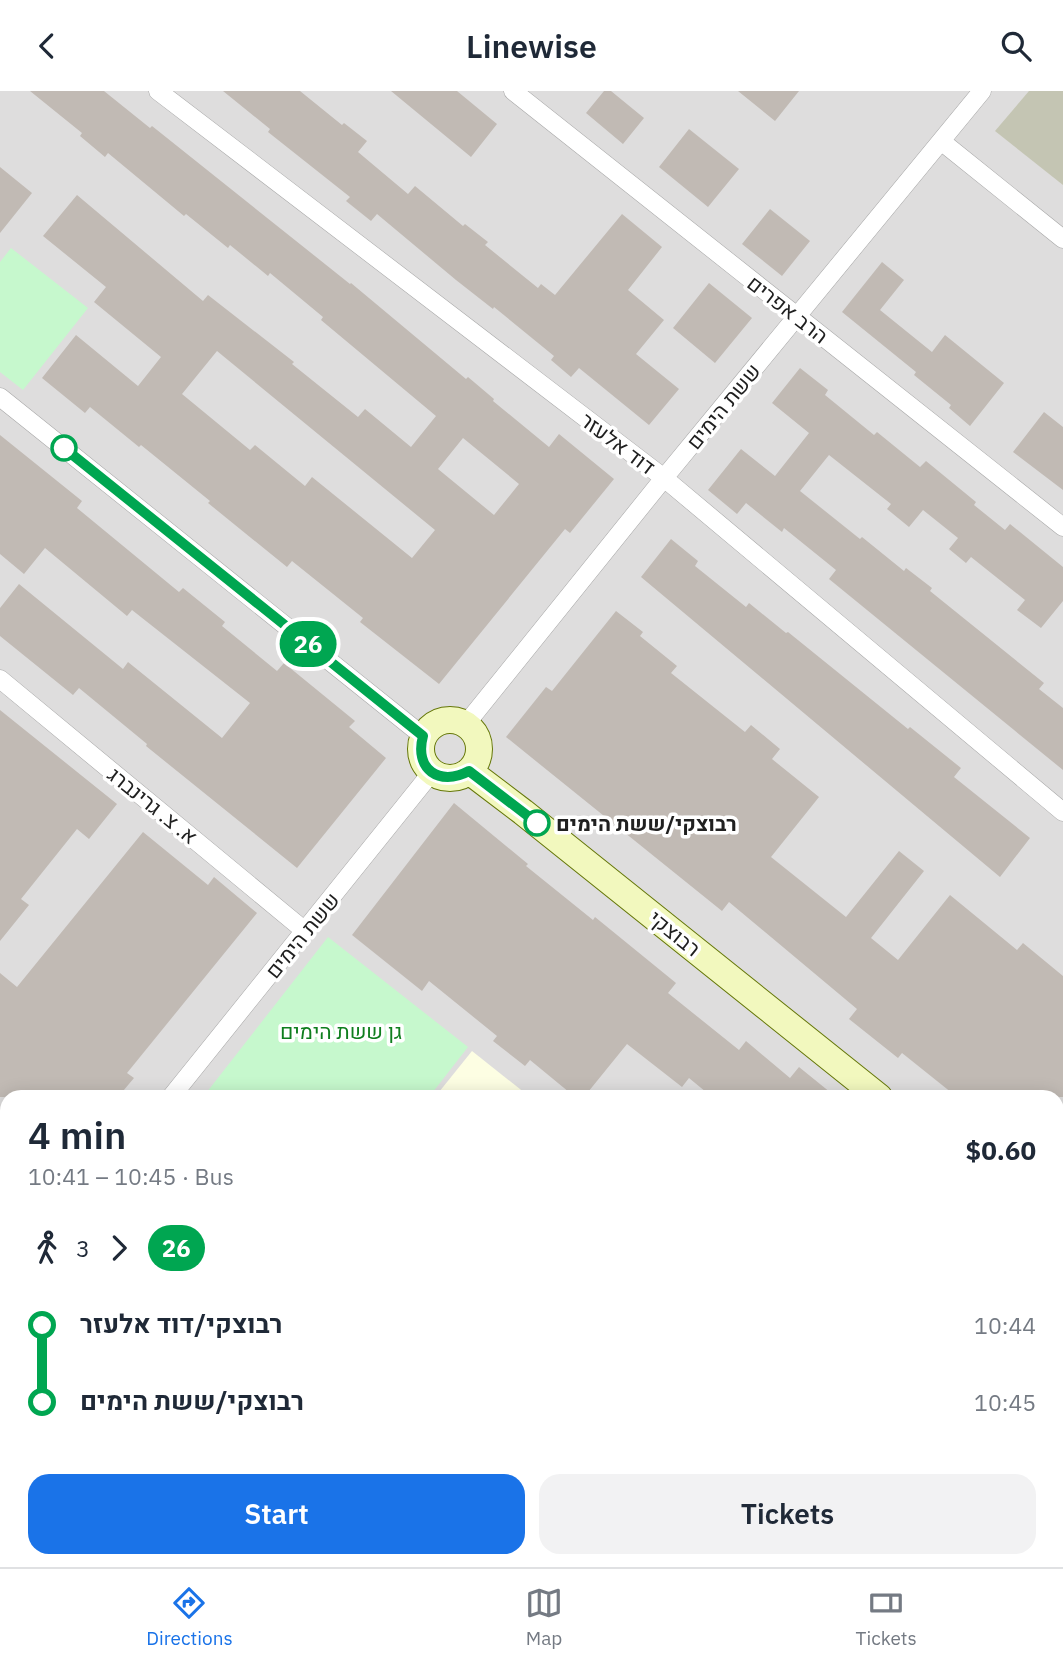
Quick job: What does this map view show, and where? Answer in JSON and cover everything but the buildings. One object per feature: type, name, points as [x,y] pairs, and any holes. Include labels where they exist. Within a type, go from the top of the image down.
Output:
[{"type":"street","name":"דוד אלעזר","points":[[159,91],[664,478],[1063,812]]},
{"type":"street","name":"הרב אפרים","points":[[513,91],[1063,527]]},
{"type":"street","name":"ששת הימים","points":[[466,724],[982,91]]},
{"type":"street","points":[[941,141],[1063,239]]},
{"type":"street","points":[[0,397],[423,736]]},
{"type":"street","name":"א. צ. גרינברג","points":[[0,680],[305,931]]},
{"type":"street","points":[[442,720],[456,720],[466,724],[478,740],[479,753],[475,763],[469,771],[458,776],[448,778],[432,772],[421,756],[423,736],[433,724],[442,720]]},
{"type":"street","name":"רבוצקי","points":[[469,771],[870,1090]]},
{"type":"street","name":"ששת הימים","points":[[177,1090],[432,772]]},
{"type":"shaded area","points":[[0,91],[1063,91],[1063,1090],[0,1090]]},
{"type":"shaded area","points":[[1029,91],[1063,91],[1063,185],[995,131]]},
{"type":"shaded area","points":[[472,1051],[521,1090],[441,1090]]},
{"type":"green space","points":[[11,248],[88,308],[23,390],[0,372],[0,262]]},
{"type":"green space","name":"גן ששת הימים","points":[[328,937],[468,1047],[434,1090],[208,1090]]},
{"type":"bus line","name":"26","points":[[64,448],[423,736],[421,756],[432,772],[448,778],[469,771],[537,823]]},
{"type":"place","name":"רבוצקי/ששת הימים","points":[[537,823]]}]
